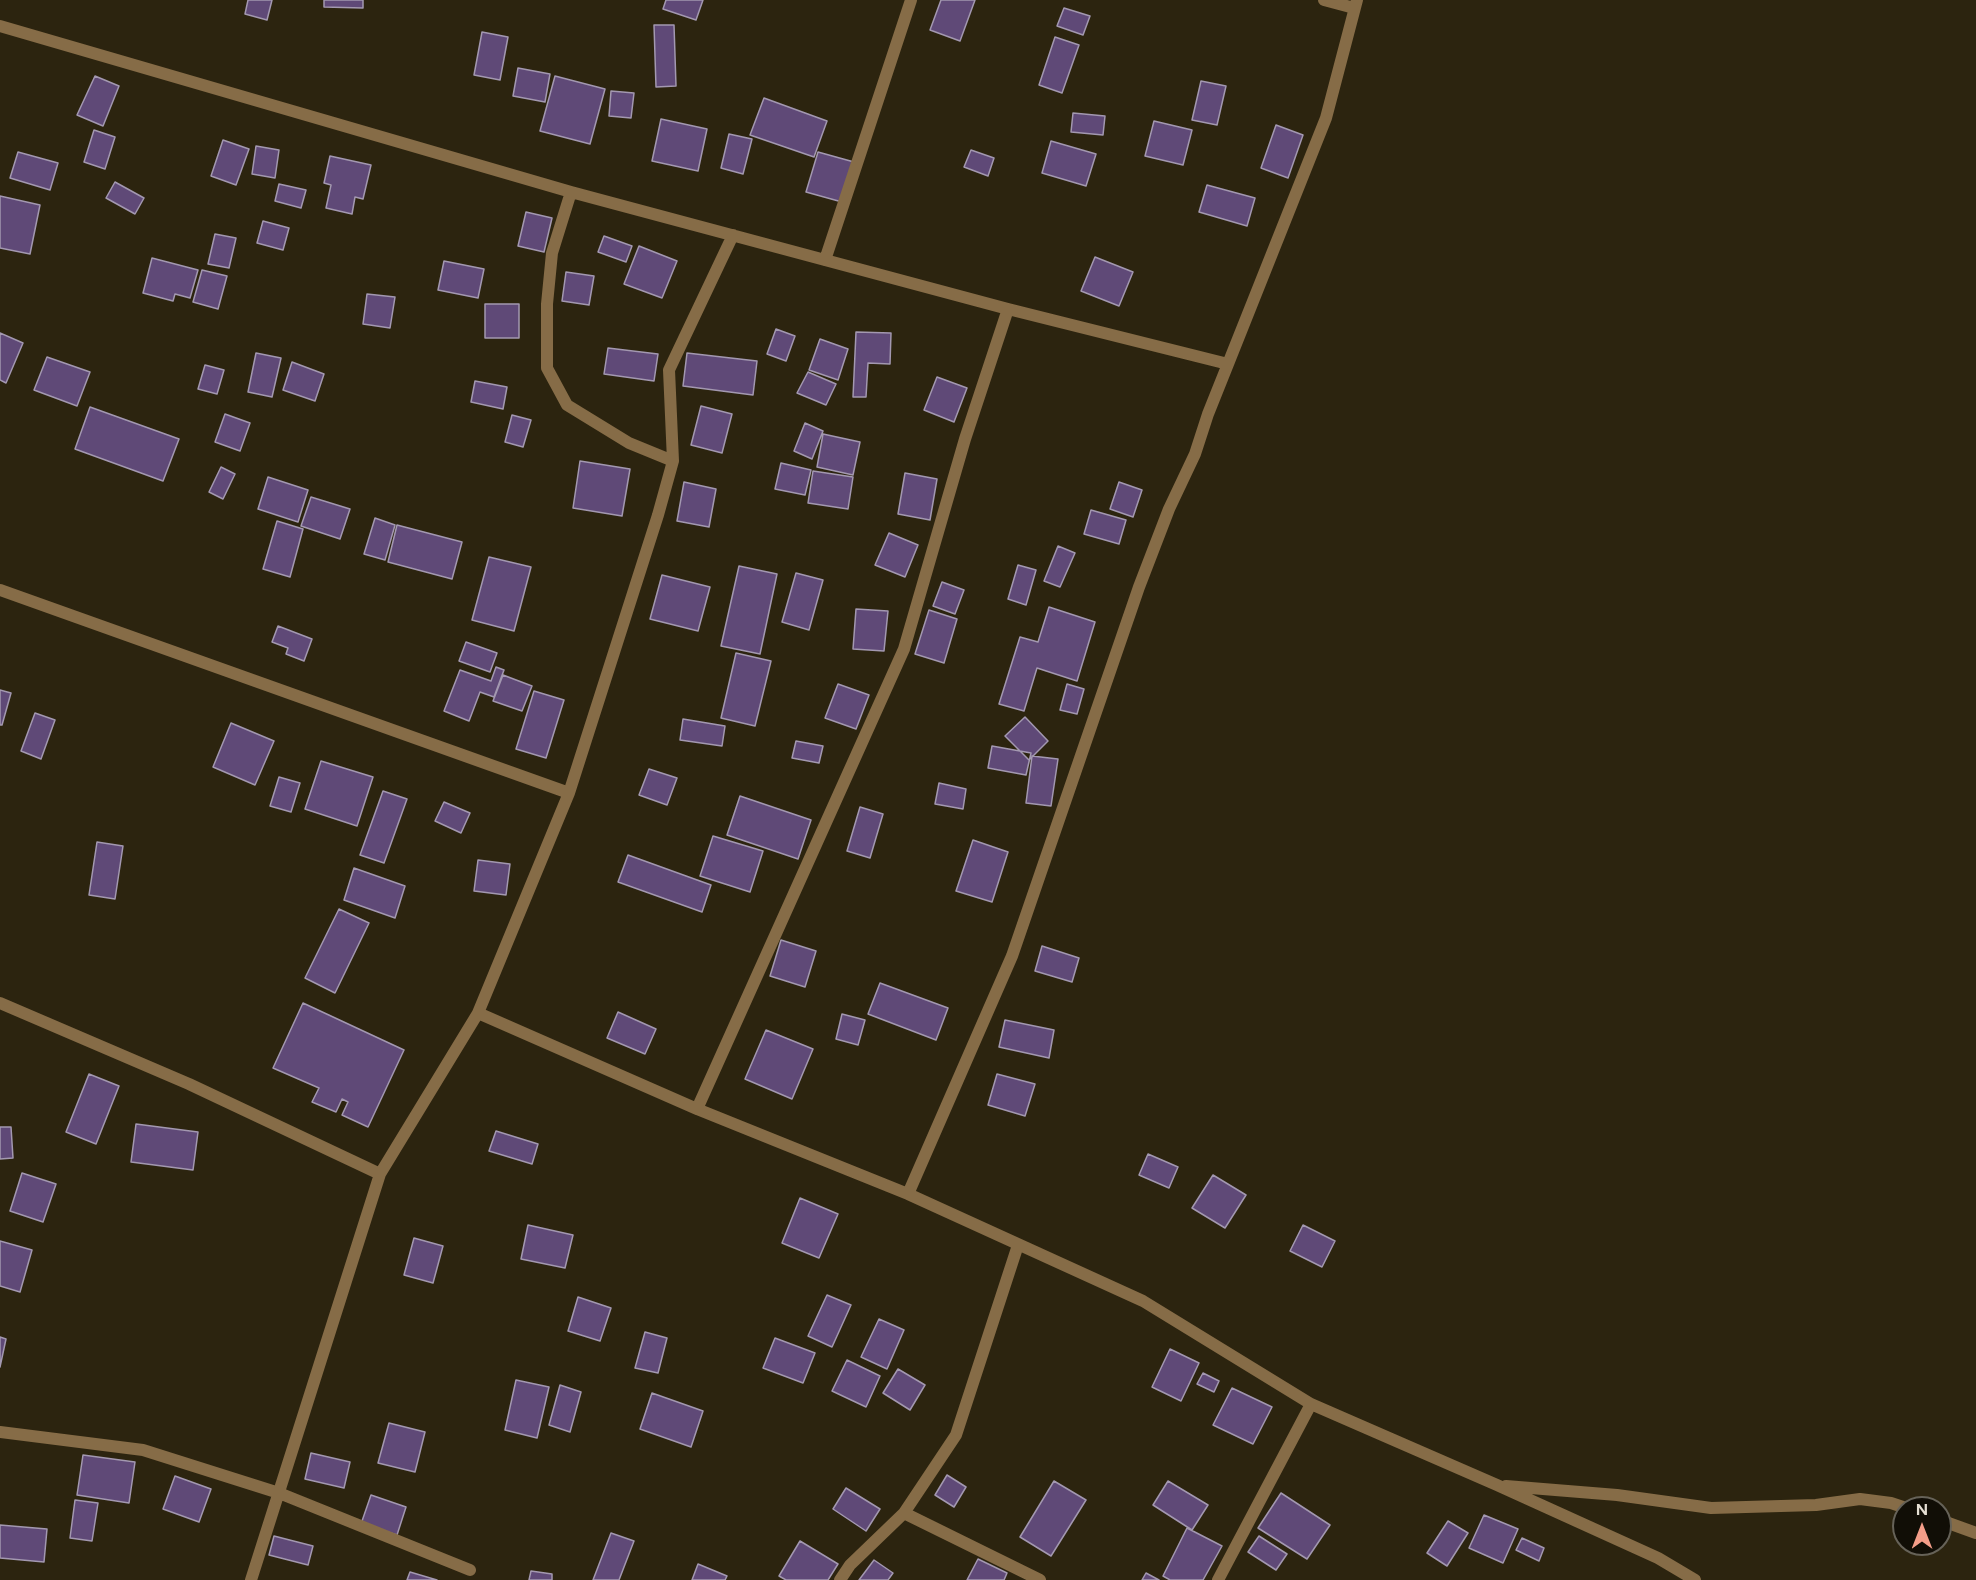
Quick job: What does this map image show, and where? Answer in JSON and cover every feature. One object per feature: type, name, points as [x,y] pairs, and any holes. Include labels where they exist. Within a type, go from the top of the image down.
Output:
[{"type":"street","points":[[825,260],[911,0]]},
{"type":"street","points":[[908,1194],[1012,956],[1139,587],[1169,509],[1195,454],[1208,414],[1326,118],[1356,4],[1324,0]]},
{"type":"street","points":[[0,26],[571,192],[1008,309],[1228,363]]},
{"type":"street","points":[[571,192],[552,253],[547,304],[547,368],[567,405],[629,443],[673,461]]},
{"type":"street","points":[[251,1580],[380,1173],[478,1013],[569,792],[658,515],[673,461],[669,370],[733,235]]},
{"type":"street","points":[[697,1109],[904,649],[965,440],[1008,309]]},
{"type":"street","points":[[0,590],[569,792]]},
{"type":"street","points":[[0,1003],[189,1084],[380,1173]]},
{"type":"street","points":[[478,1013],[697,1109],[908,1194],[1143,1301],[1311,1404],[1658,1558],[1695,1580]]},
{"type":"street","points":[[840,1580],[849,1565],[904,1513],[956,1435],[1018,1245]]},
{"type":"street","points":[[1218,1580],[1311,1404]]},
{"type":"street","points":[[0,1432],[143,1450],[279,1493],[470,1570]]},
{"type":"street","points":[[1497,1485],[1617,1495],[1711,1508],[1816,1505],[1860,1498],[1892,1503]]},
{"type":"street","points":[[904,1513],[1040,1580]]},
{"type":"street","points":[[1952,1524],[1976,1533]]},
{"type":"building","points":[[248,0],[272,0],[267,20],[245,14]]},
{"type":"building","points":[[324,0],[363,0],[363,8],[324,7]]},
{"type":"building","points":[[666,0],[703,0],[696,20],[663,9]]},
{"type":"building","points":[[941,0],[975,0],[960,41],[930,30]]},
{"type":"building","points":[[1064,8],[1090,16],[1083,35],[1057,26]]},
{"type":"building","points":[[654,25],[674,25],[676,86],[656,87]]},
{"type":"building","points":[[482,32],[508,37],[500,80],[474,75]]},
{"type":"building","points":[[1055,37],[1079,45],[1062,93],[1039,85]]},
{"type":"building","points":[[518,68],[550,74],[545,102],[513,96]]},
{"type":"building","points":[[95,76],[119,86],[103,126],[77,115]]},
{"type":"building","points":[[555,76],[605,89],[590,144],[540,131]]},
{"type":"building","points":[[1201,81],[1226,86],[1217,125],[1192,120]]},
{"type":"building","points":[[611,91],[634,93],[631,118],[609,116]]},
{"type":"building","points":[[764,98],[827,121],[814,157],[750,135]]},
{"type":"building","points":[[1073,113],[1105,116],[1103,135],[1071,132]]},
{"type":"building","points":[[661,119],[707,129],[698,171],[652,161]]},
{"type":"building","points":[[1154,121],[1192,130],[1183,165],[1145,156]]},
{"type":"building","points":[[1276,125],[1303,135],[1288,178],[1261,168]]},
{"type":"building","points":[[94,130],[115,137],[105,169],[84,162]]},
{"type":"building","points":[[729,134],[752,139],[743,174],[721,168]]},
{"type":"building","points":[[223,140],[249,149],[236,185],[211,176]]},
{"type":"building","points":[[1051,141],[1096,154],[1086,186],[1042,173]]},
{"type":"building","points":[[256,146],[279,150],[275,178],[252,174]]},
{"type":"building","points":[[971,150],[994,158],[988,176],[964,167]]},
{"type":"building","points":[[18,152],[58,163],[50,190],[10,178]]},
{"type":"building","points":[[818,152],[854,162],[842,202],[806,192]]},
{"type":"building","points":[[330,156],[371,165],[363,199],[355,197],[352,214],[326,208],[331,185],[324,183]]},
{"type":"building","points":[[115,182],[144,198],[135,214],[106,198]]},
{"type":"building","points":[[279,184],[306,190],[301,208],[275,201]]},
{"type":"building","points":[[1207,185],[1255,198],[1247,226],[1199,212]]},
{"type":"building","points":[[0,196],[40,205],[30,254],[0,248]]},
{"type":"building","points":[[526,212],[552,218],[544,252],[518,246]]},
{"type":"building","points":[[263,221],[289,228],[283,250],[257,243]]},
{"type":"building","points":[[215,234],[236,238],[229,268],[208,264]]},
{"type":"building","points":[[604,236],[632,246],[626,262],[598,252]]},
{"type":"building","points":[[639,246],[677,261],[662,298],[624,284]]},
{"type":"building","points":[[1095,257],[1133,272],[1119,306],[1081,291]]},
{"type":"building","points":[[152,258],[198,270],[190,298],[175,294],[173,301],[143,293]]},
{"type":"building","points":[[444,261],[484,269],[478,298],[438,290]]},
{"type":"building","points":[[202,270],[227,276],[218,309],[193,302]]},
{"type":"building","points":[[566,272],[594,276],[589,305],[562,301]]},
{"type":"building","points":[[367,294],[395,297],[390,328],[363,324]]},
{"type":"building","points":[[485,304],[519,304],[519,338],[485,338]]},
{"type":"building","points":[[776,329],[795,336],[786,361],[767,354]]},
{"type":"building","points":[[856,332],[891,333],[890,364],[868,363],[866,397],[853,397]]},
{"type":"building","points":[[0,333],[23,343],[6,383],[0,380]]},
{"type":"building","points":[[820,339],[848,349],[838,380],[809,370]]},
{"type":"building","points":[[608,348],[658,354],[654,381],[604,374]]},
{"type":"building","points":[[256,353],[281,358],[272,397],[248,392]]},
{"type":"building","points":[[687,353],[757,361],[753,395],[683,386]]},
{"type":"building","points":[[47,357],[90,372],[77,406],[34,390]]},
{"type":"building","points":[[292,362],[324,374],[315,401],[283,390]]},
{"type":"building","points":[[205,365],[224,370],[217,394],[198,389]]},
{"type":"building","points":[[808,372],[836,384],[826,405],[797,393]]},
{"type":"building","points":[[937,377],[967,388],[954,422],[924,410]]},
{"type":"building","points":[[475,381],[507,387],[503,409],[471,402]]},
{"type":"building","points":[[701,406],[732,414],[722,453],[691,445]]},
{"type":"building","points":[[90,407],[179,439],[163,481],[75,449]]},
{"type":"building","points":[[225,414],[250,423],[240,451],[215,442]]},
{"type":"building","points":[[512,415],[531,420],[523,447],[505,442]]},
{"type":"building","points":[[805,423],[823,431],[812,459],[794,451]]},
{"type":"building","points":[[823,434],[860,442],[853,475],[817,467]]},
{"type":"building","points":[[580,461],[630,469],[622,516],[573,508]]},
{"type":"building","points":[[781,463],[811,470],[805,495],[775,489]]},
{"type":"building","points":[[221,467],[235,474],[223,499],[209,492]]},
{"type":"building","points":[[813,471],[853,477],[848,509],[808,503]]},
{"type":"building","points":[[905,473],[937,479],[930,520],[898,514]]},
{"type":"building","points":[[268,477],[308,490],[298,522],[258,509]]},
{"type":"building","points":[[684,482],[716,489],[709,527],[677,521]]},
{"type":"building","points":[[1119,482],[1142,490],[1133,517],[1110,509]]},
{"type":"building","points":[[311,497],[350,509],[340,539],[301,526]]},
{"type":"building","points":[[1091,510],[1126,520],[1119,544],[1084,534]]},
{"type":"building","points":[[375,518],[395,525],[385,560],[364,554]]},
{"type":"building","points":[[277,521],[303,529],[290,577],[263,569]]},
{"type":"building","points":[[397,525],[462,542],[452,579],[388,562]]},
{"type":"building","points":[[889,533],[918,545],[905,577],[875,565]]},
{"type":"building","points":[[1058,546],[1075,553],[1060,587],[1044,581]]},
{"type":"building","points":[[489,557],[531,567],[514,631],[472,620]]},
{"type":"building","points":[[1018,565],[1036,570],[1026,605],[1008,599]]},
{"type":"building","points":[[739,566],[777,574],[760,654],[721,646]]},
{"type":"building","points":[[796,573],[823,580],[809,630],[782,622]]},
{"type":"building","points":[[662,575],[710,587],[698,631],[650,619]]},
{"type":"building","points":[[942,582],[964,590],[955,614],[933,606]]},
{"type":"building","points":[[1049,607],[1095,622],[1077,681],[1037,668],[1024,711],[999,704],[1020,637],[1038,642]]},
{"type":"building","points":[[856,609],[888,611],[884,651],[853,649]]},
{"type":"building","points":[[929,610],[957,619],[944,663],[915,654]]},
{"type":"building","points":[[278,626],[312,639],[304,661],[286,654],[288,648],[272,642]]},
{"type":"building","points":[[466,642],[497,653],[490,672],[459,661]]},
{"type":"building","points":[[736,653],[771,661],[755,726],[721,718]]},
{"type":"building","points":[[496,667],[504,670],[494,697],[480,692],[469,721],[444,711],[460,670],[491,681]]},
{"type":"building","points":[[503,675],[532,686],[522,711],[493,701]]},
{"type":"building","points":[[838,684],[869,695],[856,729],[825,718]]},
{"type":"building","points":[[1067,684],[1084,689],[1077,714],[1060,710]]},
{"type":"building","points":[[0,690],[11,693],[2,725],[0,725]]},
{"type":"building","points":[[534,691],[564,700],[546,758],[516,749]]},
{"type":"building","points":[[35,713],[55,720],[41,759],[21,751]]},
{"type":"building","points":[[1025,717],[1048,741],[1029,760],[1005,736]]},
{"type":"building","points":[[683,719],[725,726],[722,746],[680,740]]},
{"type":"building","points":[[231,723],[274,741],[255,785],[213,767]]},
{"type":"building","points":[[796,741],[823,746],[819,763],[792,758]]},
{"type":"building","points":[[992,746],[1031,753],[1026,775],[988,768]]},
{"type":"building","points":[[1032,756],[1058,759],[1051,806],[1026,803]]},
{"type":"building","points":[[321,761],[373,777],[357,826],[305,809]]},
{"type":"building","points":[[649,769],[677,778],[667,805],[639,795]]},
{"type":"building","points":[[279,777],[300,783],[291,812],[270,806]]},
{"type":"building","points":[[939,783],[966,789],[963,809],[935,804]]},
{"type":"building","points":[[383,791],[407,799],[384,863],[360,855]]},
{"type":"building","points":[[740,796],[811,820],[798,859],[727,835]]},
{"type":"building","points":[[444,802],[470,813],[461,833],[435,821]]},
{"type":"building","points":[[860,807],[883,814],[870,858],[847,851]]},
{"type":"building","points":[[713,836],[763,851],[750,892],[700,876]]},
{"type":"building","points":[[973,840],[1008,852],[992,902],[956,891]]},
{"type":"building","points":[[97,842],[123,846],[115,899],[89,895]]},
{"type":"building","points":[[628,855],[711,885],[702,912],[618,882]]},
{"type":"building","points":[[478,860],[510,864],[506,895],[474,891]]},
{"type":"building","points":[[354,868],[405,886],[395,918],[344,900]]},
{"type":"building","points":[[339,909],[369,923],[335,993],[305,978]]},
{"type":"building","points":[[781,940],[816,951],[805,987],[770,976]]},
{"type":"building","points":[[1042,946],[1079,958],[1072,982],[1035,971]]},
{"type":"building","points":[[880,983],[948,1008],[936,1040],[868,1014]]},
{"type":"building","points":[[303,1003],[404,1050],[368,1127],[342,1115],[348,1102],[342,1099],[336,1112],[312,1102],[319,1088],[273,1068]]},
{"type":"building","points":[[618,1012],[656,1029],[645,1054],[607,1038]]},
{"type":"building","points":[[842,1014],[865,1020],[858,1045],[836,1039]]},
{"type":"building","points":[[1005,1020],[1054,1030],[1049,1058],[999,1047]]},
{"type":"building","points":[[766,1030],[813,1049],[792,1099],[745,1079]]},
{"type":"building","points":[[89,1074],[119,1086],[96,1144],[66,1132]]},
{"type":"building","points":[[997,1074],[1035,1084],[1025,1116],[988,1105]]},
{"type":"building","points":[[136,1124],[198,1132],[193,1170],[131,1162]]},
{"type":"building","points":[[0,1127],[11,1127],[13,1158],[0,1159]]},
{"type":"building","points":[[496,1131],[538,1144],[532,1164],[489,1151]]},
{"type":"building","points":[[1148,1154],[1178,1167],[1169,1188],[1139,1175]]},
{"type":"building","points":[[22,1173],[56,1184],[43,1222],[10,1211]]},
{"type":"building","points":[[1213,1175],[1246,1195],[1225,1228],[1192,1208]]},
{"type":"building","points":[[800,1198],[838,1214],[819,1258],[782,1243]]},
{"type":"building","points":[[528,1225],[573,1235],[565,1268],[521,1259]]},
{"type":"building","points":[[1303,1225],[1335,1241],[1322,1267],[1290,1251]]},
{"type":"building","points":[[414,1238],[443,1246],[433,1283],[404,1275]]},
{"type":"building","points":[[0,1241],[32,1250],[20,1292],[0,1286]]},
{"type":"building","points":[[827,1295],[851,1305],[832,1347],[808,1336]]},
{"type":"building","points":[[578,1297],[611,1308],[600,1341],[568,1331]]},
{"type":"building","points":[[879,1319],[904,1330],[887,1369],[861,1357]]},
{"type":"building","points":[[645,1332],[667,1338],[658,1373],[635,1368]]},
{"type":"building","points":[[0,1337],[6,1339],[0,1367]]},
{"type":"building","points":[[775,1338],[815,1353],[803,1383],[763,1368]]},
{"type":"building","points":[[1170,1349],[1199,1363],[1181,1401],[1152,1387]]},
{"type":"building","points":[[847,1360],[880,1376],[866,1407],[832,1391]]},
{"type":"building","points":[[898,1369],[925,1385],[910,1410],[883,1393]]},
{"type":"building","points":[[1203,1373],[1219,1381],[1214,1392],[1197,1384]]},
{"type":"building","points":[[516,1380],[549,1387],[537,1438],[505,1430]]},
{"type":"building","points":[[560,1385],[581,1392],[570,1432],[549,1425]]},
{"type":"building","points":[[1232,1388],[1272,1407],[1253,1444],[1213,1425]]},
{"type":"building","points":[[652,1393],[703,1411],[691,1447],[640,1429]]},
{"type":"building","points":[[389,1423],[425,1432],[415,1472],[378,1463]]},
{"type":"building","points":[[311,1453],[350,1462],[344,1488],[305,1479]]},
{"type":"building","points":[[83,1455],[135,1462],[129,1503],[77,1495]]},
{"type":"building","points":[[947,1475],[966,1487],[954,1507],[935,1495]]},
{"type":"building","points":[[175,1476],[211,1489],[199,1522],[163,1509]]},
{"type":"building","points":[[1054,1481],[1086,1500],[1051,1556],[1020,1537]]},
{"type":"building","points":[[1168,1481],[1208,1505],[1192,1530],[1153,1505]]},
{"type":"building","points":[[846,1488],[880,1509],[866,1531],[833,1509]]},
{"type":"building","points":[[1281,1493],[1330,1525],[1307,1559],[1258,1528]]},
{"type":"building","points":[[371,1495],[406,1507],[397,1535],[361,1524]]},
{"type":"building","points":[[75,1500],[98,1503],[92,1541],[70,1538]]},
{"type":"building","points":[[1484,1515],[1518,1529],[1503,1563],[1469,1548]]},
{"type":"building","points":[[1448,1521],[1468,1533],[1447,1566],[1427,1553]]},
{"type":"building","points":[[0,1525],[47,1529],[44,1562],[0,1558]]},
{"type":"building","points":[[1187,1528],[1222,1546],[1203,1580],[1170,1580],[1163,1576]]},
{"type":"building","points":[[611,1533],[634,1541],[619,1580],[593,1580]]},
{"type":"building","points":[[274,1536],[313,1546],[308,1565],[269,1555]]},
{"type":"building","points":[[1259,1536],[1287,1554],[1276,1570],[1248,1552]]},
{"type":"building","points":[[1522,1538],[1544,1548],[1539,1561],[1516,1550]]},
{"type":"building","points":[[800,1541],[838,1564],[828,1580],[786,1580],[779,1576]]},
{"type":"building","points":[[978,1559],[1007,1573],[1004,1580],[967,1580]]},
{"type":"building","points":[[874,1560],[893,1573],[888,1580],[859,1580]]},
{"type":"building","points":[[698,1564],[727,1576],[725,1580],[692,1580]]},
{"type":"building","points":[[531,1571],[552,1574],[552,1580],[529,1580]]},
{"type":"building","points":[[410,1572],[437,1580],[407,1580]]},
{"type":"building","points":[[1146,1573],[1159,1580],[1142,1580]]}]
